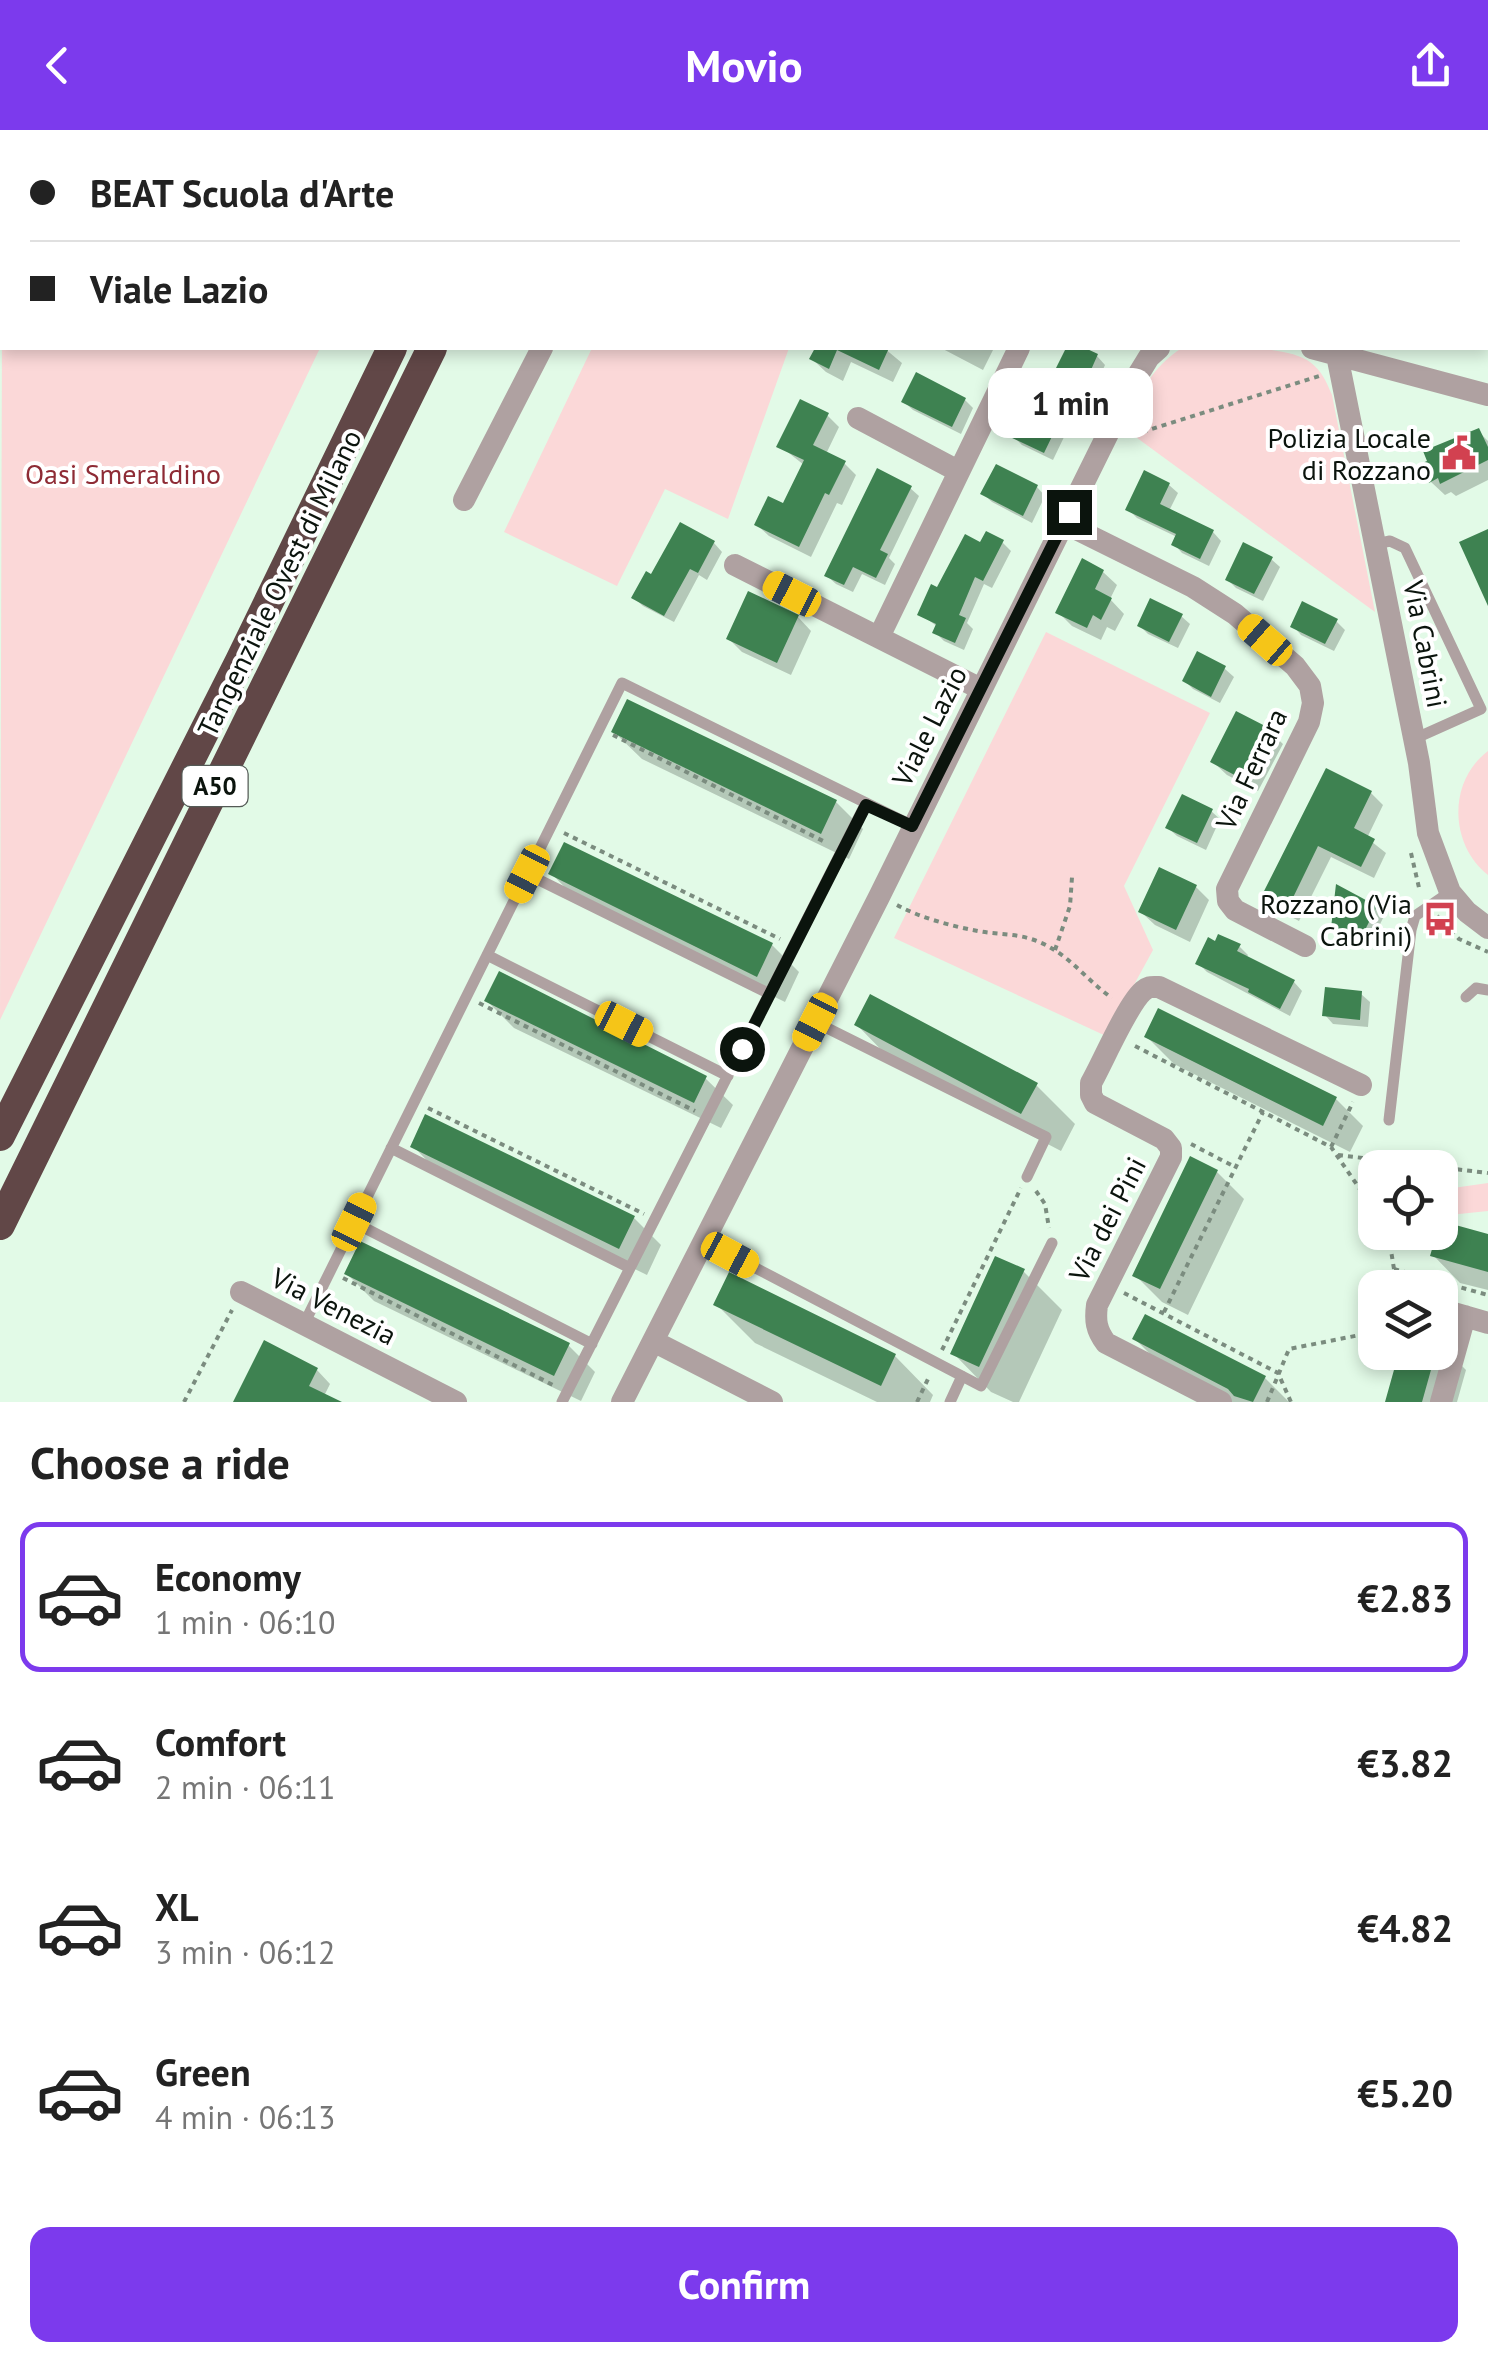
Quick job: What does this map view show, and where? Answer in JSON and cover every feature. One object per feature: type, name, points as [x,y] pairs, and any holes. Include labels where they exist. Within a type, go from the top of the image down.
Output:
[{"type":"highway","name":"Tangenziale Ovest di Milano","points":[[0,1136],[240,661],[391,350]]},
{"type":"highway","name":"Tangenziale Ovest di Milano","points":[[0,1224],[431,350]]},
{"type":"street","points":[[464,500],[541,350]]},
{"type":"street","points":[[879,636],[1018,350]]},
{"type":"street","name":"Viale Lazio","points":[[622,1402],[879,897],[1133,383],[1157,350]]},
{"type":"street","points":[[1319,350],[1488,395]]},
{"type":"street","name":"Via Cabrini","points":[[1338,355],[1414,738],[1428,833],[1450,892],[1488,928]]},
{"type":"street","points":[[858,418],[958,472]]},
{"type":"street","name":"Via Ferrara","points":[[1064,523],[1217,602],[1295,666],[1310,686],[1313,703],[1309,722],[1227,890],[1228,901],[1235,910],[1305,946]]},
{"type":"street","points":[[735,565],[981,688]]},
{"type":"street","points":[[1132,1008],[1142,992],[1159,987],[1361,1085]]},
{"type":"street","name":"Via dei Pini","points":[[1132,1008],[1091,1084],[1090,1095],[1095,1104],[1164,1140],[1171,1148],[1171,1157],[1097,1304],[1095,1319],[1106,1343],[1221,1402]]},
{"type":"street","name":"Via Venezia","points":[[242,1292],[444,1399]]},
{"type":"street","points":[[1441,1402],[1476,1320]]},
{"type":"street","points":[[653,1341],[772,1402]]},
{"type":"lane","points":[[1376,544],[1390,541],[1405,548],[1480,709],[1414,738]]},
{"type":"lane","points":[[304,1324],[622,683],[912,826]]},
{"type":"lane","points":[[565,1397],[866,805]]},
{"type":"lane","points":[[527,874],[770,994]]},
{"type":"lane","points":[[1388,1120],[1411,930],[1415,916],[1450,892]]},
{"type":"lane","points":[[487,955],[728,1076]]},
{"type":"lane","points":[[1466,997],[1476,988],[1488,990]]},
{"type":"lane","points":[[815,1022],[1046,1137],[1027,1177]]},
{"type":"lane","points":[[392,1148],[630,1268]]},
{"type":"lane","points":[[354,1222],[592,1344]]},
{"type":"lane","points":[[704,1241],[981,1386],[1052,1243]]},
{"type":"lane","points":[[950,1402],[962,1376]]},
{"type":"path","points":[[1133,435],[1324,375],[1343,382]]},
{"type":"path","points":[[600,728],[842,850]]},
{"type":"path","points":[[551,826],[794,946]]},
{"type":"path","points":[[1055,950],[1070,906],[1072,878]]},
{"type":"path","points":[[879,897],[930,918],[978,932],[1016,935],[1055,950],[1110,996],[1132,1008]]},
{"type":"path","points":[[466,997],[707,1117]]},
{"type":"path","points":[[1129,1043],[1331,1147],[1358,1185]]},
{"type":"path","points":[[1331,1147],[1361,1085]]},
{"type":"path","points":[[414,1102],[655,1219]]},
{"type":"path","points":[[1164,1312],[1263,1112]]},
{"type":"path","points":[[1171,1148],[1183,1140],[1235,1167]]},
{"type":"path","points":[[1338,1156],[1488,1172]]},
{"type":"path","points":[[1027,1177],[1045,1204],[1052,1243]]},
{"type":"path","points":[[917,1402],[1027,1177]]},
{"type":"path","points":[[1391,1250],[1394,1269],[1488,1295]]},
{"type":"path","points":[[330,1271],[565,1397]]},
{"type":"path","points":[[1108,1284],[1278,1373],[1291,1402]]},
{"type":"path","name":"Via Venezia","points":[[185,1399],[242,1292]]},
{"type":"path","points":[[1267,1402],[1289,1350],[1358,1336]]},
{"type":"path","points":[[176,1402],[185,1399]]},
{"type":"green space","name":"Oasi Smeraldino","points":[[2,350],[319,350],[0,1020]]},
{"type":"green space","points":[[591,350],[788,350],[728,519],[665,489],[617,586],[504,532]]},
{"type":"green space","points":[[1179,350],[1284,352],[1310,362],[1321,373],[1332,395],[1375,612],[1133,435],[1140,397],[1153,374]]},
{"type":"green space","points":[[1046,632],[1210,713],[1124,886],[1153,950],[1106,1036],[894,938]]},
{"type":"green space","points":[[1488,751],[1488,875],[1466,847],[1458,813],[1466,779]]},
{"type":"green space","points":[[1488,1183],[1488,1211],[1458,1214],[1458,1187]]},
{"type":"building","points":[[814,350],[837,350],[829,369],[809,359]]},
{"type":"building","points":[[837,350],[888,350],[879,370]]},
{"type":"building","points":[[1065,350],[1098,354],[1083,388],[1053,374]]},
{"type":"building","points":[[916,372],[966,398],[952,427],[901,402]]},
{"type":"building","points":[[800,399],[829,413],[813,445],[846,461],[829,495],[825,493],[799,547],[754,525],[768,496],[783,503],[804,460],[776,447]]},
{"type":"building","points":[[1024,408],[1058,424],[1044,453],[1010,437]]},
{"type":"building","points":[[1479,428],[1488,447],[1488,460],[1440,484],[1438,478],[1429,483],[1420,464],[1427,461],[1423,451]]},
{"type":"building","points":[[996,464],[1038,485],[1023,516],[980,494]]},
{"type":"building","points":[[877,468],[912,486],[880,550],[888,554],[876,578],[853,567],[844,585],[824,576]]},
{"type":"building","points":[[1144,470],[1170,483],[1160,504],[1214,530],[1200,559],[1171,545],[1176,534],[1125,510]]},
{"type":"building","points":[[680,522],[715,541],[698,573],[690,569],[664,616],[631,598],[646,571],[651,574]]},
{"type":"building","points":[[1488,529],[1488,606],[1459,542]]},
{"type":"building","points":[[986,531],[1004,540],[983,581],[975,577],[959,615],[966,618],[955,643],[932,633],[936,624],[917,615],[931,584],[937,587],[965,534],[980,542]]},
{"type":"building","points":[[1243,542],[1273,557],[1254,594],[1225,580]]},
{"type":"building","points":[[1082,558],[1104,570],[1095,589],[1112,598],[1101,620],[1093,615],[1087,628],[1055,613]]},
{"type":"building","points":[[748,591],[799,615],[777,663],[726,639]]},
{"type":"building","points":[[1150,598],[1183,614],[1169,642],[1137,626]]},
{"type":"building","points":[[1302,601],[1338,619],[1325,644],[1290,627]]},
{"type":"building","points":[[1197,651],[1226,666],[1211,697],[1182,681]]},
{"type":"building","points":[[627,699],[837,800],[821,834],[611,732]]},
{"type":"building","points":[[1236,711],[1271,729],[1244,780],[1210,762]]},
{"type":"building","points":[[1326,768],[1372,791],[1354,828],[1375,839],[1361,867],[1318,846],[1287,910],[1261,897]]},
{"type":"building","points":[[1182,794],[1213,809],[1197,843],[1165,828]]},
{"type":"building","points":[[564,842],[773,943],[757,977],[548,874]]},
{"type":"building","points":[[1159,867],[1197,885],[1176,930],[1138,912]]},
{"type":"building","points":[[1336,884],[1377,906],[1359,942],[1331,928]]},
{"type":"building","points":[[1218,934],[1241,944],[1237,951],[1295,980],[1280,1009],[1248,992],[1249,989],[1195,964],[1208,937],[1215,941]]},
{"type":"building","points":[[499,971],[707,1076],[694,1103],[484,1001]]},
{"type":"building","points":[[1325,987],[1362,991],[1360,1020],[1322,1016]]},
{"type":"building","points":[[870,994],[1038,1083],[1021,1114],[854,1025]]},
{"type":"building","points":[[1158,1008],[1337,1097],[1323,1126],[1144,1037]]},
{"type":"building","points":[[425,1114],[635,1216],[619,1249],[410,1147]]},
{"type":"building","points":[[1190,1156],[1218,1170],[1160,1289],[1132,1276]]},
{"type":"building","points":[[1458,1226],[1488,1234],[1488,1272],[1430,1256],[1432,1250],[1458,1250]]},
{"type":"building","points":[[360,1241],[570,1343],[554,1376],[344,1274]]},
{"type":"building","points":[[995,1256],[1025,1269],[979,1367],[950,1354]]},
{"type":"building","points":[[729,1272],[896,1354],[881,1386],[713,1305]]},
{"type":"building","points":[[1145,1314],[1266,1376],[1253,1402],[1234,1396],[1228,1389],[1132,1339]]},
{"type":"building","points":[[264,1340],[318,1368],[309,1386],[342,1402],[233,1402]]},
{"type":"building","points":[[1394,1370],[1431,1370],[1422,1402],[1385,1402]]},
{"type":"place","name":"Polizia Locale di Rozzano","points":[[1459,453]]},
{"type":"place","name":"Rozzano (Via Cabrini)","points":[[1440,919]]},
{"type":"route","points":[[742,1049],[866,805],[912,826],[1069,512]]}]
